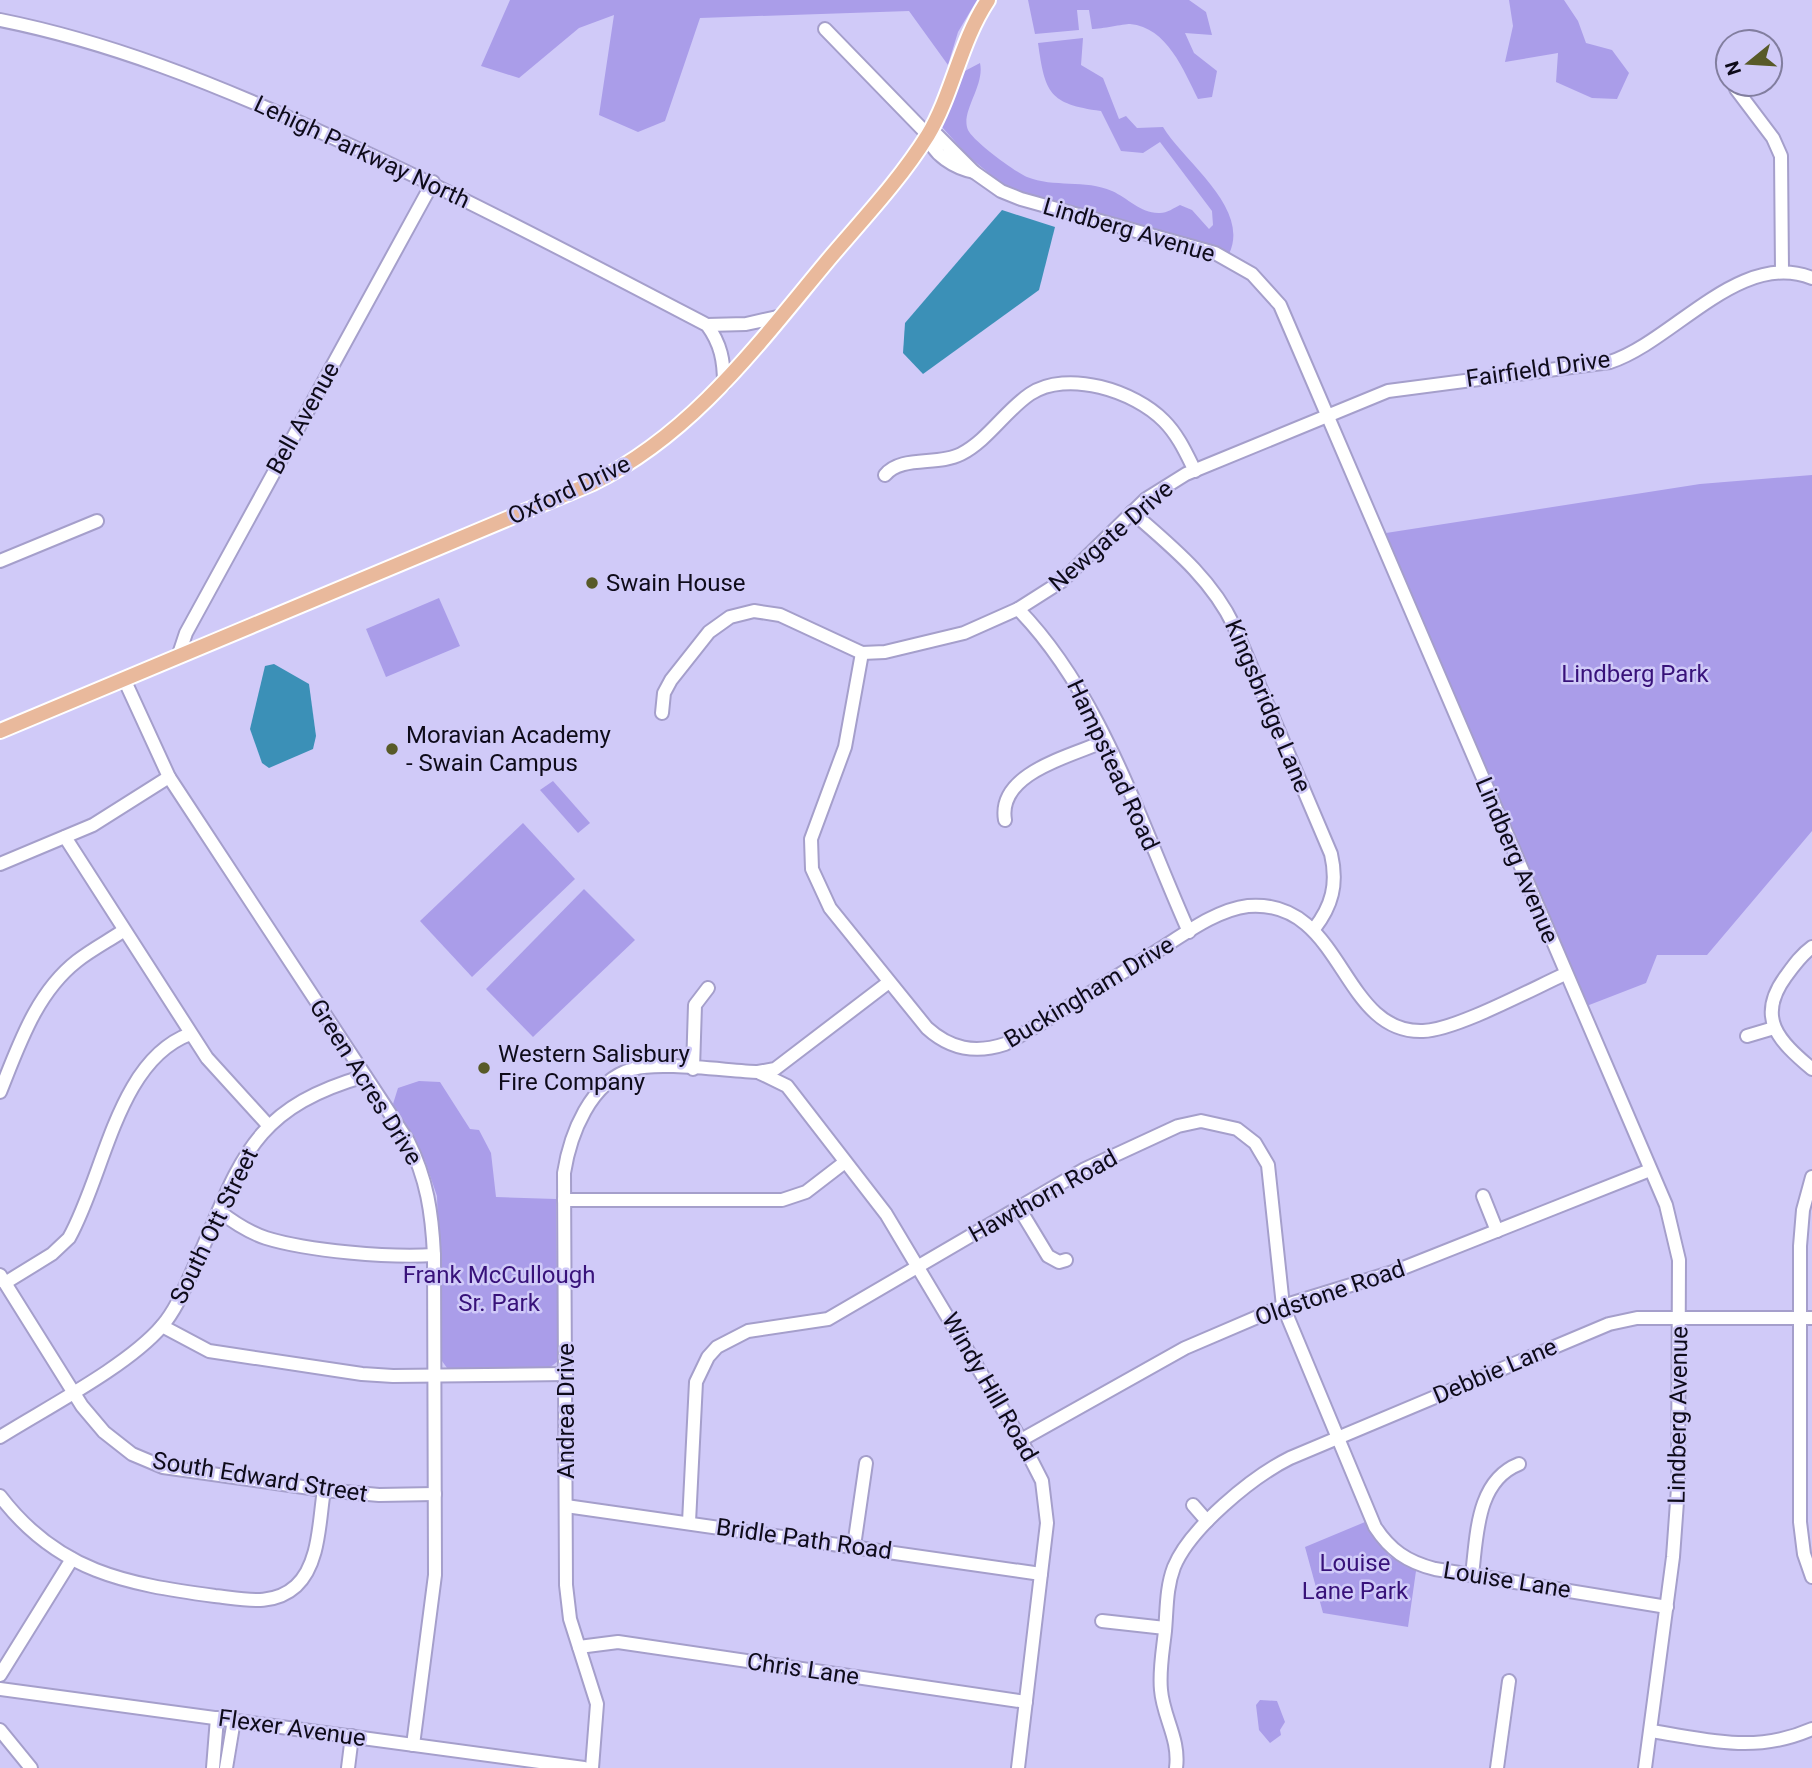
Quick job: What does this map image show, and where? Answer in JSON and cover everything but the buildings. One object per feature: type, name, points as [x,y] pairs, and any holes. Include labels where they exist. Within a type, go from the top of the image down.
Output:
[{"type":"main road","name":"Oxford Drive","points":[[0,731],[605,478],[659,444],[724,384],[907,166],[928,135],[970,32],[988,0]]},
{"type":"street","name":"Lehigh Parkway North","points":[[0,20],[119,49],[233,92],[433,182],[707,325],[746,324],[782,316]]},
{"type":"street","name":"Lindberg Avenue","points":[[825,29],[928,135],[930,147],[960,169],[974,172],[1001,191],[1021,199],[1215,253],[1252,274],[1270,291],[1287,317],[1565,974],[1666,1205],[1676,1237],[1679,1317],[1678,1499],[1667,1607],[1645,1768]]},
{"type":"street","points":[[1742,98],[1773,138],[1781,156],[1782,271]]},
{"type":"street","name":"Bell Avenue","points":[[178,657],[186,633],[433,182]]},
{"type":"street","name":"Fairfield Drive","points":[[1329,416],[1370,397],[1406,387],[1617,359],[1636,351],[1738,284],[1782,271],[1812,278]]},
{"type":"street","points":[[707,325],[717,338],[723,355],[724,384]]},
{"type":"street","points":[[885,475],[895,466],[943,461],[963,454],[1032,393],[1045,387],[1070,383],[1123,395],[1152,410],[1172,430],[1195,471]]},
{"type":"street","name":"Newgate Drive","points":[[862,653],[885,652],[964,633],[1018,609],[1072,573],[1157,490],[1195,471],[1329,416]]},
{"type":"street","name":"Kingsbridge Lane","points":[[1132,512],[1197,570],[1218,596],[1234,626],[1331,854],[1333,892],[1324,915],[1314,929]]},
{"type":"street","points":[[0,561],[97,521]]},
{"type":"street","name":"Hampstead Road","points":[[1018,609],[1065,664],[1092,710],[1189,932]]},
{"type":"street","points":[[662,713],[664,693],[671,680],[709,632],[741,613],[754,611],[780,614],[862,653]]},
{"type":"street","name":"Buckingham Drive","points":[[862,653],[849,729],[815,824],[810,854],[812,869],[823,898],[889,982],[936,1036],[956,1047],[991,1049],[1015,1038],[1189,932],[1227,912],[1255,906],[1290,913],[1314,929],[1368,1006],[1386,1021],[1410,1030],[1447,1026],[1565,974]]},
{"type":"street","name":"Green Acres Drive","points":[[124,679],[169,777],[419,1163],[430,1199],[434,1255],[435,1375],[433,1603],[414,1745]]},
{"type":"street","points":[[1005,820],[1005,801],[1020,779],[1105,741]]},
{"type":"street","points":[[0,863],[65,837],[119,810],[169,777]]},
{"type":"street","points":[[65,837],[190,1034],[226,1082],[268,1125]]},
{"type":"street","points":[[0,1092],[27,1027],[55,984],[78,960],[124,931]]},
{"type":"street","points":[[1812,947],[1777,988],[1772,1007],[1774,1028],[1785,1046],[1812,1069]]},
{"type":"street","name":"Andrea Drive","points":[[592,1768],[597,1704],[567,1602],[564,1200],[571,1139],[598,1094],[622,1073],[633,1069],[758,1072],[783,1065],[889,982]]},
{"type":"street","points":[[693,1069],[695,1004],[708,988]]},
{"type":"street","points":[[1747,1036],[1774,1028]]},
{"type":"street","points":[[3,1279],[52,1254],[69,1238],[135,1080],[154,1054],[190,1034]]},
{"type":"street","name":"Windy Hill Road","points":[[758,1072],[769,1074],[786,1086],[886,1214],[1021,1440],[1042,1481],[1047,1508],[1018,1768]]},
{"type":"street","name":"South Ott Street","points":[[0,1437],[129,1354],[162,1326],[180,1298],[244,1155],[268,1125],[309,1095],[365,1076]]},
{"type":"street","name":"Hawthorn Road","points":[[689,1522],[695,1446],[694,1394],[701,1369],[717,1346],[737,1334],[828,1319],[1085,1169],[1178,1126],[1201,1121],[1226,1125],[1255,1143],[1268,1165],[1283,1306],[1337,1438]]},
{"type":"street","points":[[564,1200],[782,1200],[806,1192],[845,1161]]},
{"type":"street","name":"Oldstone Road","points":[[1021,1440],[1152,1363],[1283,1306],[1393,1272],[1650,1170]]},
{"type":"street","points":[[1812,1177],[1803,1210],[1806,1319],[1800,1522],[1804,1554],[1812,1577]]},
{"type":"street","points":[[1483,1196],[1497,1231]]},
{"type":"street","points":[[1019,1208],[1048,1256],[1059,1262],[1066,1260]]},
{"type":"street","points":[[219,1211],[249,1231],[284,1242],[390,1256],[434,1255]]},
{"type":"street","name":"South Edward Street","points":[[3,1279],[73,1391],[104,1433],[147,1462],[180,1470],[324,1490],[379,1495],[435,1494]]},
{"type":"street","name":"Debbie Lane","points":[[1177,1768],[1174,1735],[1161,1690],[1166,1600],[1173,1568],[1189,1540],[1207,1521],[1275,1466],[1609,1324],[1637,1318],[1806,1319]]},
{"type":"street","points":[[162,1326],[191,1344],[227,1355],[362,1374],[566,1374]]},
{"type":"street","name":"Louise Lane","points":[[1337,1438],[1375,1527],[1392,1550],[1419,1565],[1667,1607]]},
{"type":"street","points":[[854,1546],[866,1463]]},
{"type":"street","points":[[1472,1575],[1479,1524],[1490,1488],[1502,1473],[1519,1464]]},
{"type":"street","points":[[0,1496],[32,1531],[72,1559],[118,1579],[146,1587],[268,1600],[296,1586],[309,1569],[324,1490]]},
{"type":"street","points":[[1193,1505],[1207,1521]]},
{"type":"street","name":"Bridle Path Road","points":[[566,1506],[1041,1574]]},
{"type":"street","points":[[0,1675],[72,1559]]},
{"type":"street","points":[[1102,1621],[1165,1628]]},
{"type":"street","name":"Chris Lane","points":[[579,1647],[618,1642],[1026,1702]]},
{"type":"street","points":[[1497,1768],[1509,1681]]},
{"type":"street","name":"Flexer Avenue","points":[[0,1689],[584,1768]]},
{"type":"street","points":[[213,1768],[218,1718]]},
{"type":"street","points":[[226,1768],[234,1720]]},
{"type":"street","points":[[1651,1731],[1744,1745],[1774,1743],[1812,1729]]},
{"type":"street","points":[[0,1730],[31,1768]]},
{"type":"street","points":[[348,1768],[352,1736]]},
{"type":"green space","points":[[510,0],[977,0],[958,32],[948,65],[909,11],[700,18],[665,121],[638,132],[599,115],[614,15],[579,28],[519,78],[481,66]]},
{"type":"green space","points":[[1028,0],[1189,0],[1206,12],[1212,35],[1185,33],[1194,53],[1217,71],[1212,97],[1198,99],[1173,52],[1154,33],[1143,27],[1130,24],[1092,29],[1089,10],[1077,10],[1079,30],[1035,34]]},
{"type":"green space","points":[[1509,0],[1564,0],[1578,21],[1586,43],[1612,50],[1629,73],[1617,99],[1592,98],[1556,82],[1558,53],[1505,62],[1513,26]]},
{"type":"green space","points":[[1083,38],[1081,65],[1103,78],[1119,119],[1126,116],[1137,128],[1163,127],[1212,186],[1231,220],[1233,237],[1229,254],[1008,189],[968,156],[942,127],[961,73],[980,63],[979,81],[966,123],[971,135],[1004,163],[1037,180],[1102,187],[1153,213],[1165,212],[1180,205],[1192,210],[1209,229],[1213,225],[1212,211],[1160,142],[1143,153],[1121,151],[1101,111],[1060,100],[1047,85],[1038,43]]},
{"type":"green space","name":"Lindberg Park","points":[[1812,475],[1812,831],[1707,955],[1657,955],[1646,983],[1584,1007],[1386,533],[1700,484]]},
{"type":"green space","points":[[439,598],[460,646],[386,677],[366,629]]},
{"type":"green space","points":[[553,781],[590,823],[578,833],[540,790]]},
{"type":"green space","points":[[523,823],[575,879],[472,977],[420,921]]},
{"type":"green space","points":[[584,889],[635,940],[533,1037],[486,989]]},
{"type":"green space","name":"Frank McCullough Sr. Park","points":[[419,1081],[440,1082],[470,1129],[479,1130],[491,1153],[496,1197],[556,1199],[558,1361],[548,1369],[460,1370],[447,1368],[442,1361],[437,1196],[425,1161],[393,1104],[398,1088]]},
{"type":"green space","name":"Louise Lane Park","points":[[1365,1522],[1389,1556],[1416,1571],[1408,1627],[1323,1613],[1305,1547]]},
{"type":"green space","points":[[1260,1700],[1277,1701],[1285,1722],[1280,1730],[1281,1735],[1270,1743],[1259,1730],[1256,1705]]},
{"type":"water","points":[[1002,210],[1055,227],[1039,290],[923,374],[903,353],[905,323]]},
{"type":"water","points":[[274,664],[309,684],[316,736],[313,749],[269,768],[262,763],[250,729],[265,666]]},
{"type":"place","name":"Swain House","points":[[592,583]]},
{"type":"place","name":"Moravian Academy - Swain Campus","points":[[392,749]]},
{"type":"place","name":"Western Salisbury Fire Company","points":[[484,1068]]}]
